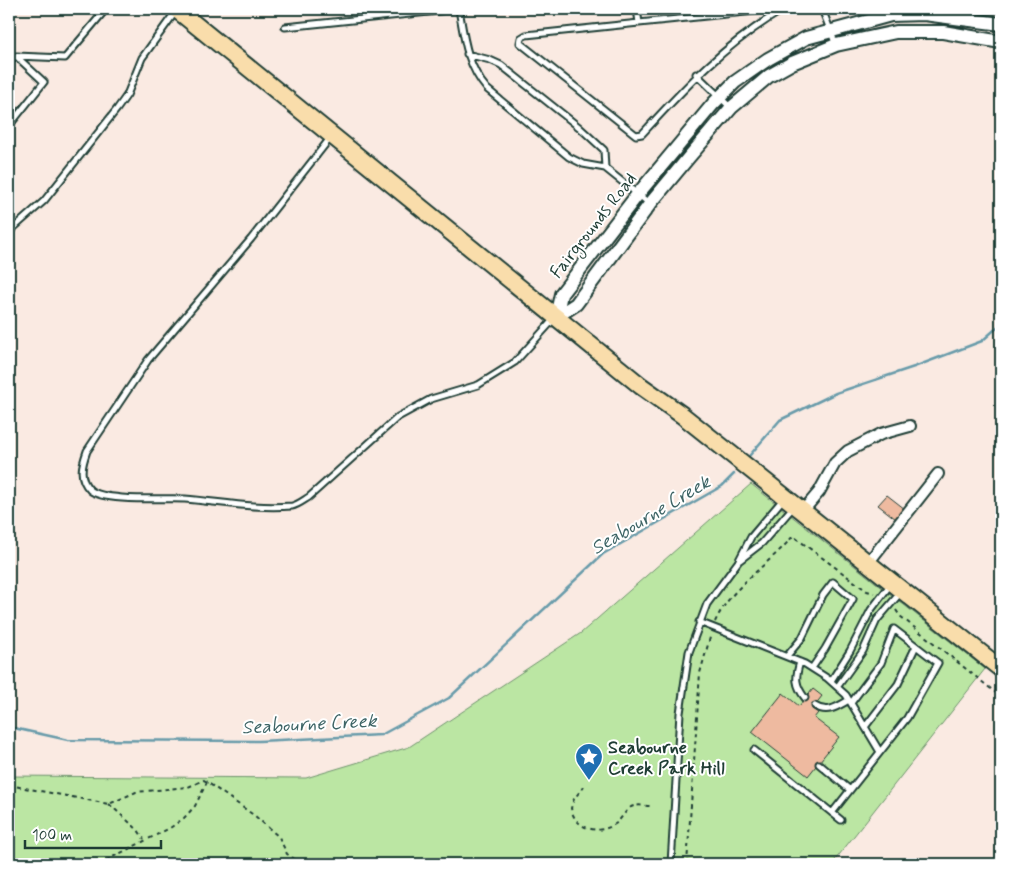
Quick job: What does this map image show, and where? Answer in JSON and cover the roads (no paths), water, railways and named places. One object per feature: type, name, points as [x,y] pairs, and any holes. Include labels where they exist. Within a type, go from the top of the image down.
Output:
[{"type":"main road","points":[[177,9],[556,317],[1001,669]]},
{"type":"street","name":"Fairgrounds Road","points":[[556,317],[561,294],[638,194],[720,97],[735,82],[768,59],[806,38],[829,30],[891,15],[924,14],[1001,24]]},
{"type":"street","name":"Fairgrounds Road","points":[[556,317],[576,304],[650,204],[732,108],[769,76],[792,63],[836,45],[879,35],[920,30],[966,34],[1001,42]]},
{"type":"street","points":[[793,505],[819,492],[835,463],[848,451],[881,434],[910,426]]},
{"type":"street","points":[[868,563],[938,474]]},
{"type":"lane","points":[[9,60],[16,56],[65,58],[106,9]]},
{"type":"lane","points":[[9,232],[44,201],[117,109],[127,95],[142,58],[177,9]]},
{"type":"lane","points":[[285,26],[459,9],[467,54],[476,77],[486,89],[569,157],[583,164],[605,168],[650,204]]},
{"type":"lane","points":[[637,9],[639,24]]},
{"type":"lane","points":[[774,9],[526,35],[521,38],[520,43],[636,135],[642,134],[696,74],[735,41],[784,9]]},
{"type":"lane","points":[[822,9],[836,45]]},
{"type":"lane","points":[[467,54],[501,65],[579,127],[604,150],[605,168]]},
{"type":"lane","points":[[9,126],[44,82],[16,56]]},
{"type":"lane","points":[[696,74],[732,108]]},
{"type":"lane","points":[[332,136],[251,239],[142,368],[87,451],[82,466],[82,480],[92,491],[116,498],[186,499],[238,506],[295,506],[309,497],[398,417],[431,399],[478,385],[515,362],[556,317]]},
{"type":"lane","points":[[9,221],[14,226]]},
{"type":"lane","points":[[671,864],[682,687],[688,652],[698,622],[707,604],[738,562],[752,538],[793,505]]},
{"type":"lane","points":[[738,562],[762,542],[793,505]]},
{"type":"lane","points":[[786,656],[802,638],[823,595],[833,582],[854,599],[826,649],[812,668]]},
{"type":"lane","points":[[830,681],[850,652],[871,610],[897,586]]},
{"type":"lane","points":[[838,686],[863,650],[877,620],[897,586]]},
{"type":"lane","points":[[698,622],[800,662],[838,686],[850,702],[880,752]]},
{"type":"lane","points":[[815,706],[821,710],[829,710],[850,702],[881,663],[894,630],[938,663],[918,702],[832,813]]},
{"type":"lane","points":[[865,727],[898,684],[916,646]]},
{"type":"lane","points":[[800,662],[795,676],[796,684],[805,698]]},
{"type":"lane","points":[[754,750],[841,820]]},
{"type":"lane","points":[[819,764],[850,790]]},
{"type":"waterway","name":"Seabourne Creek","points":[[750,455],[780,420],[836,393],[914,367],[982,341],[1001,324]]},
{"type":"waterway","name":"Seabourne Creek","points":[[9,727],[68,740],[259,741],[381,735],[449,698],[603,554],[722,486],[734,474]]},
{"type":"place","name":"Seabourne Creek Park Hill","points":[[589,781]]}]
